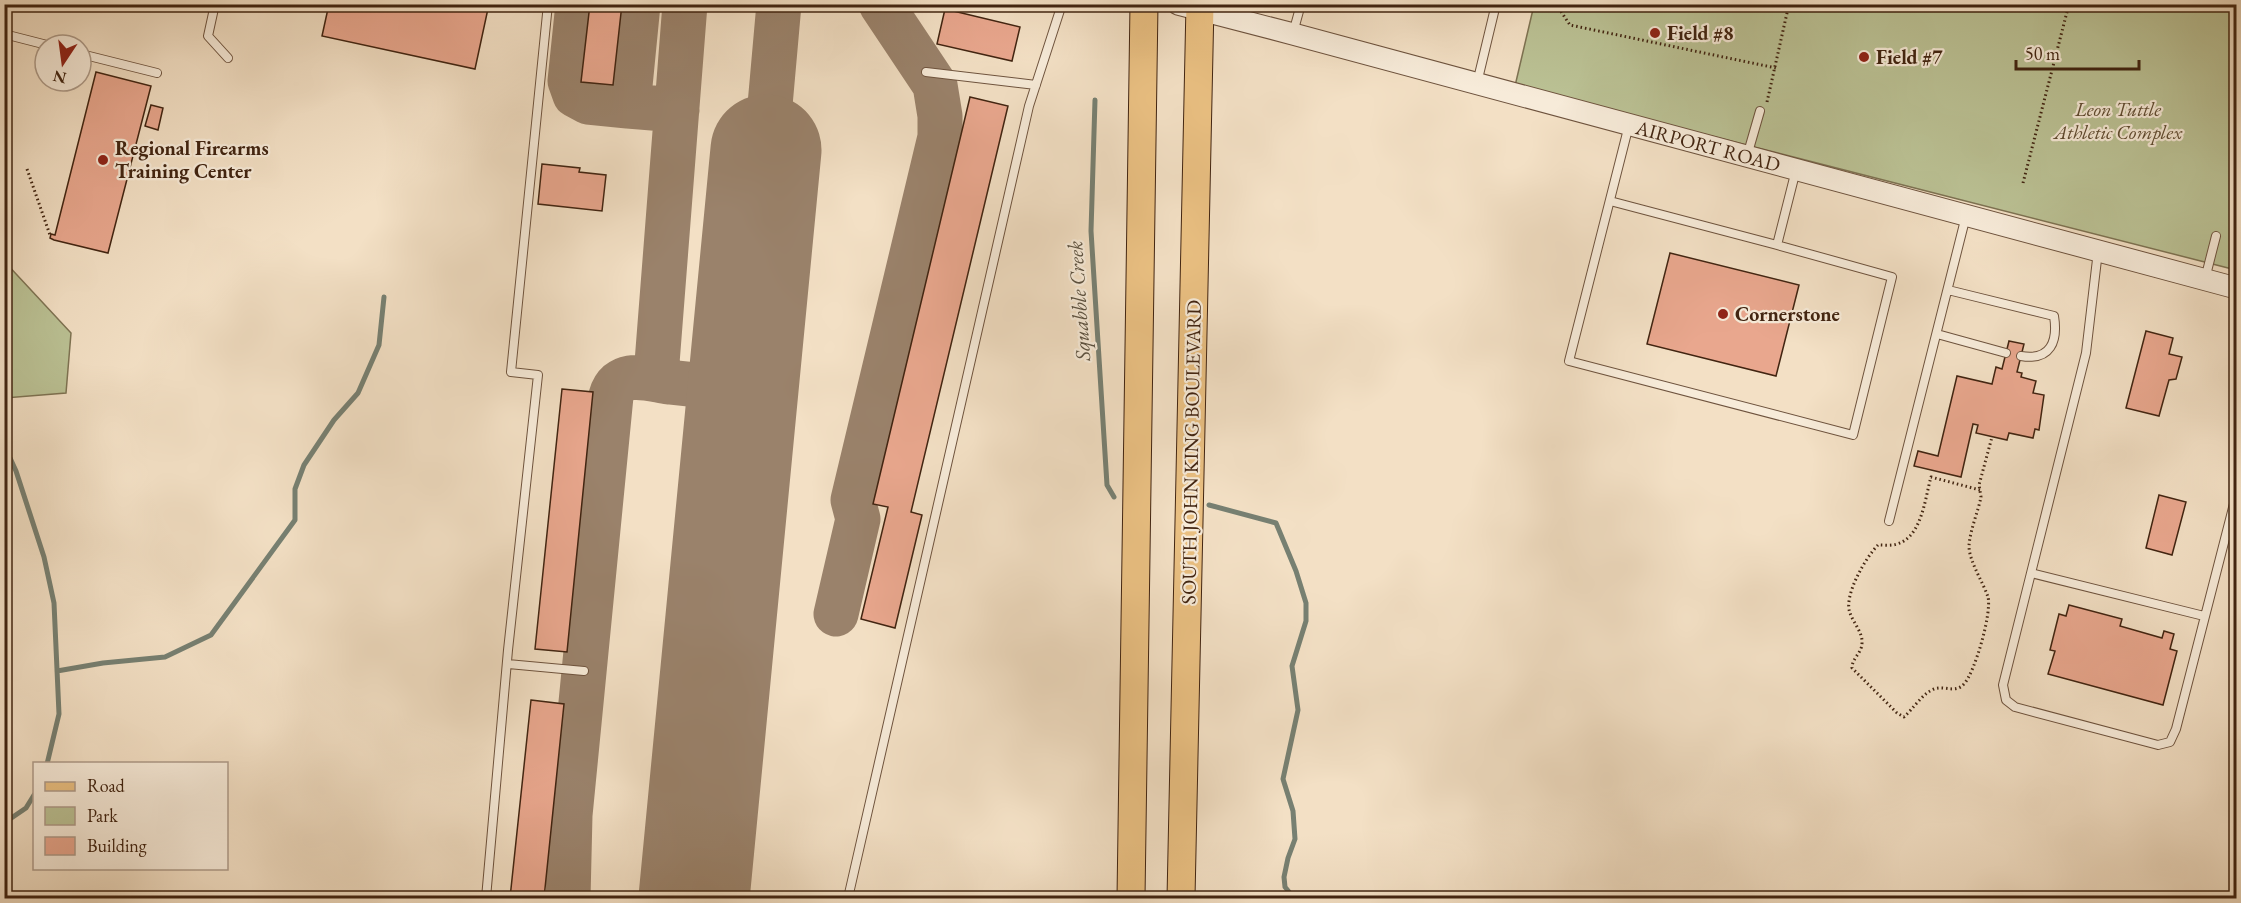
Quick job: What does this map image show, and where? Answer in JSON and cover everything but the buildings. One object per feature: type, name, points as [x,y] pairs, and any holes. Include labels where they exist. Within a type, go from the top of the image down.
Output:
[{"type":"main road","points":[[1131,898],[1144,4]]},
{"type":"main road","name":"SOUTH JOHN KING BOULEVARD","points":[[1181,898],[1193,6]]},
{"type":"street","name":"AIRPORT ROAD","points":[[1193,6],[2236,288]]},
{"type":"lane","points":[[215,4],[208,36],[228,58]]},
{"type":"lane","points":[[486,898],[507,664],[538,375],[512,372],[548,4]]},
{"type":"lane","points":[[848,898],[1026,118],[1062,4]]},
{"type":"lane","points":[[1293,34],[1301,4]]},
{"type":"lane","points":[[1477,83],[1496,4]]},
{"type":"lane","points":[[4,34],[33,41]]},
{"type":"lane","points":[[93,57],[157,74]]},
{"type":"lane","points":[[926,72],[1035,85]]},
{"type":"lane","points":[[1747,156],[1762,112]]},
{"type":"lane","points":[[1610,201],[1892,277],[1853,435],[1569,361],[1629,124]]},
{"type":"lane","points":[[1778,245],[1797,170]]},
{"type":"lane","points":[[1889,521],[1966,216]]},
{"type":"lane","points":[[2205,280],[2216,236]]},
{"type":"lane","points":[[2098,251],[2086,353],[2003,685],[2006,700],[2015,707],[2158,745],[2170,742],[2176,729],[2236,496]]},
{"type":"lane","points":[[1948,290],[2054,316],[2056,332],[2052,345],[2042,355],[2021,356]]},
{"type":"lane","points":[[1936,334],[2006,352]]},
{"type":"lane","points":[[2031,573],[2204,616]]},
{"type":"lane","points":[[507,664],[584,671]]},
{"type":"path","points":[[1556,4],[1570,26],[1776,68]]},
{"type":"path","points":[[1762,112],[1776,68],[1790,4]]},
{"type":"path","points":[[2022,183],[2068,4]]},
{"type":"path","points":[[27,169],[50,236]]},
{"type":"path","points":[[1980,490],[1931,477],[1915,530],[1906,540],[1896,544],[1878,545],[1871,552],[1853,586],[1848,610],[1863,645],[1852,662],[1852,668],[1897,713],[1904,717],[1932,689],[1943,687],[1954,690],[1962,686],[1971,673],[1984,634],[1989,600],[1969,546],[1982,497],[1979,485],[1992,436]]},
{"type":"green space","name":"Leon Tuttle Athletic Complex","points":[[1534,5],[2236,5],[2236,270],[1515,86]]},
{"type":"green space","points":[[4,261],[71,333],[66,393],[5,398]]},
{"type":"waterway","name":"Squabble Creek","points":[[1095,100],[1091,231],[1107,485],[1114,497]]},
{"type":"waterway","points":[[57,671],[103,663],[165,657],[211,635],[295,520],[295,489],[304,465],[334,420],[358,393],[379,345],[384,297]]},
{"type":"waterway","points":[[4,445],[16,471],[44,557],[54,603],[59,714],[47,762]]},
{"type":"waterway","name":"Squabble Creek","points":[[1209,505],[1276,523],[1296,571],[1306,603],[1306,621],[1292,666],[1298,710],[1283,779],[1293,811],[1295,839],[1284,877],[1285,887],[1294,898]]},
{"type":"waterway","points":[[4,823],[26,808],[33,797]]},
{"type":"taxiway","points":[[578,4],[570,81],[575,95],[588,102],[628,106]]},
{"type":"taxiway","points":[[638,4],[628,106],[677,110]]},
{"type":"taxiway","points":[[685,4],[657,363],[662,377],[669,382],[743,390]]},
{"type":"taxiway","points":[[766,150],[779,4]]},
{"type":"taxiway","points":[[836,614],[858,519],[853,500],[940,137],[940,116],[935,85],[881,4]]},
{"type":"taxiway","points":[[568,898],[570,815],[611,396],[615,387],[627,378],[669,382]]},
{"type":"runway","points":[[694,898],[766,150]]},
{"type":"place","name":"Field #8","points":[[1655,33]]},
{"type":"place","name":"Field #7","points":[[1864,57]]},
{"type":"place","name":"Regional Firearms Training Center","points":[[103,160]]},
{"type":"place","name":"Cornerstone","points":[[1723,314]]}]
